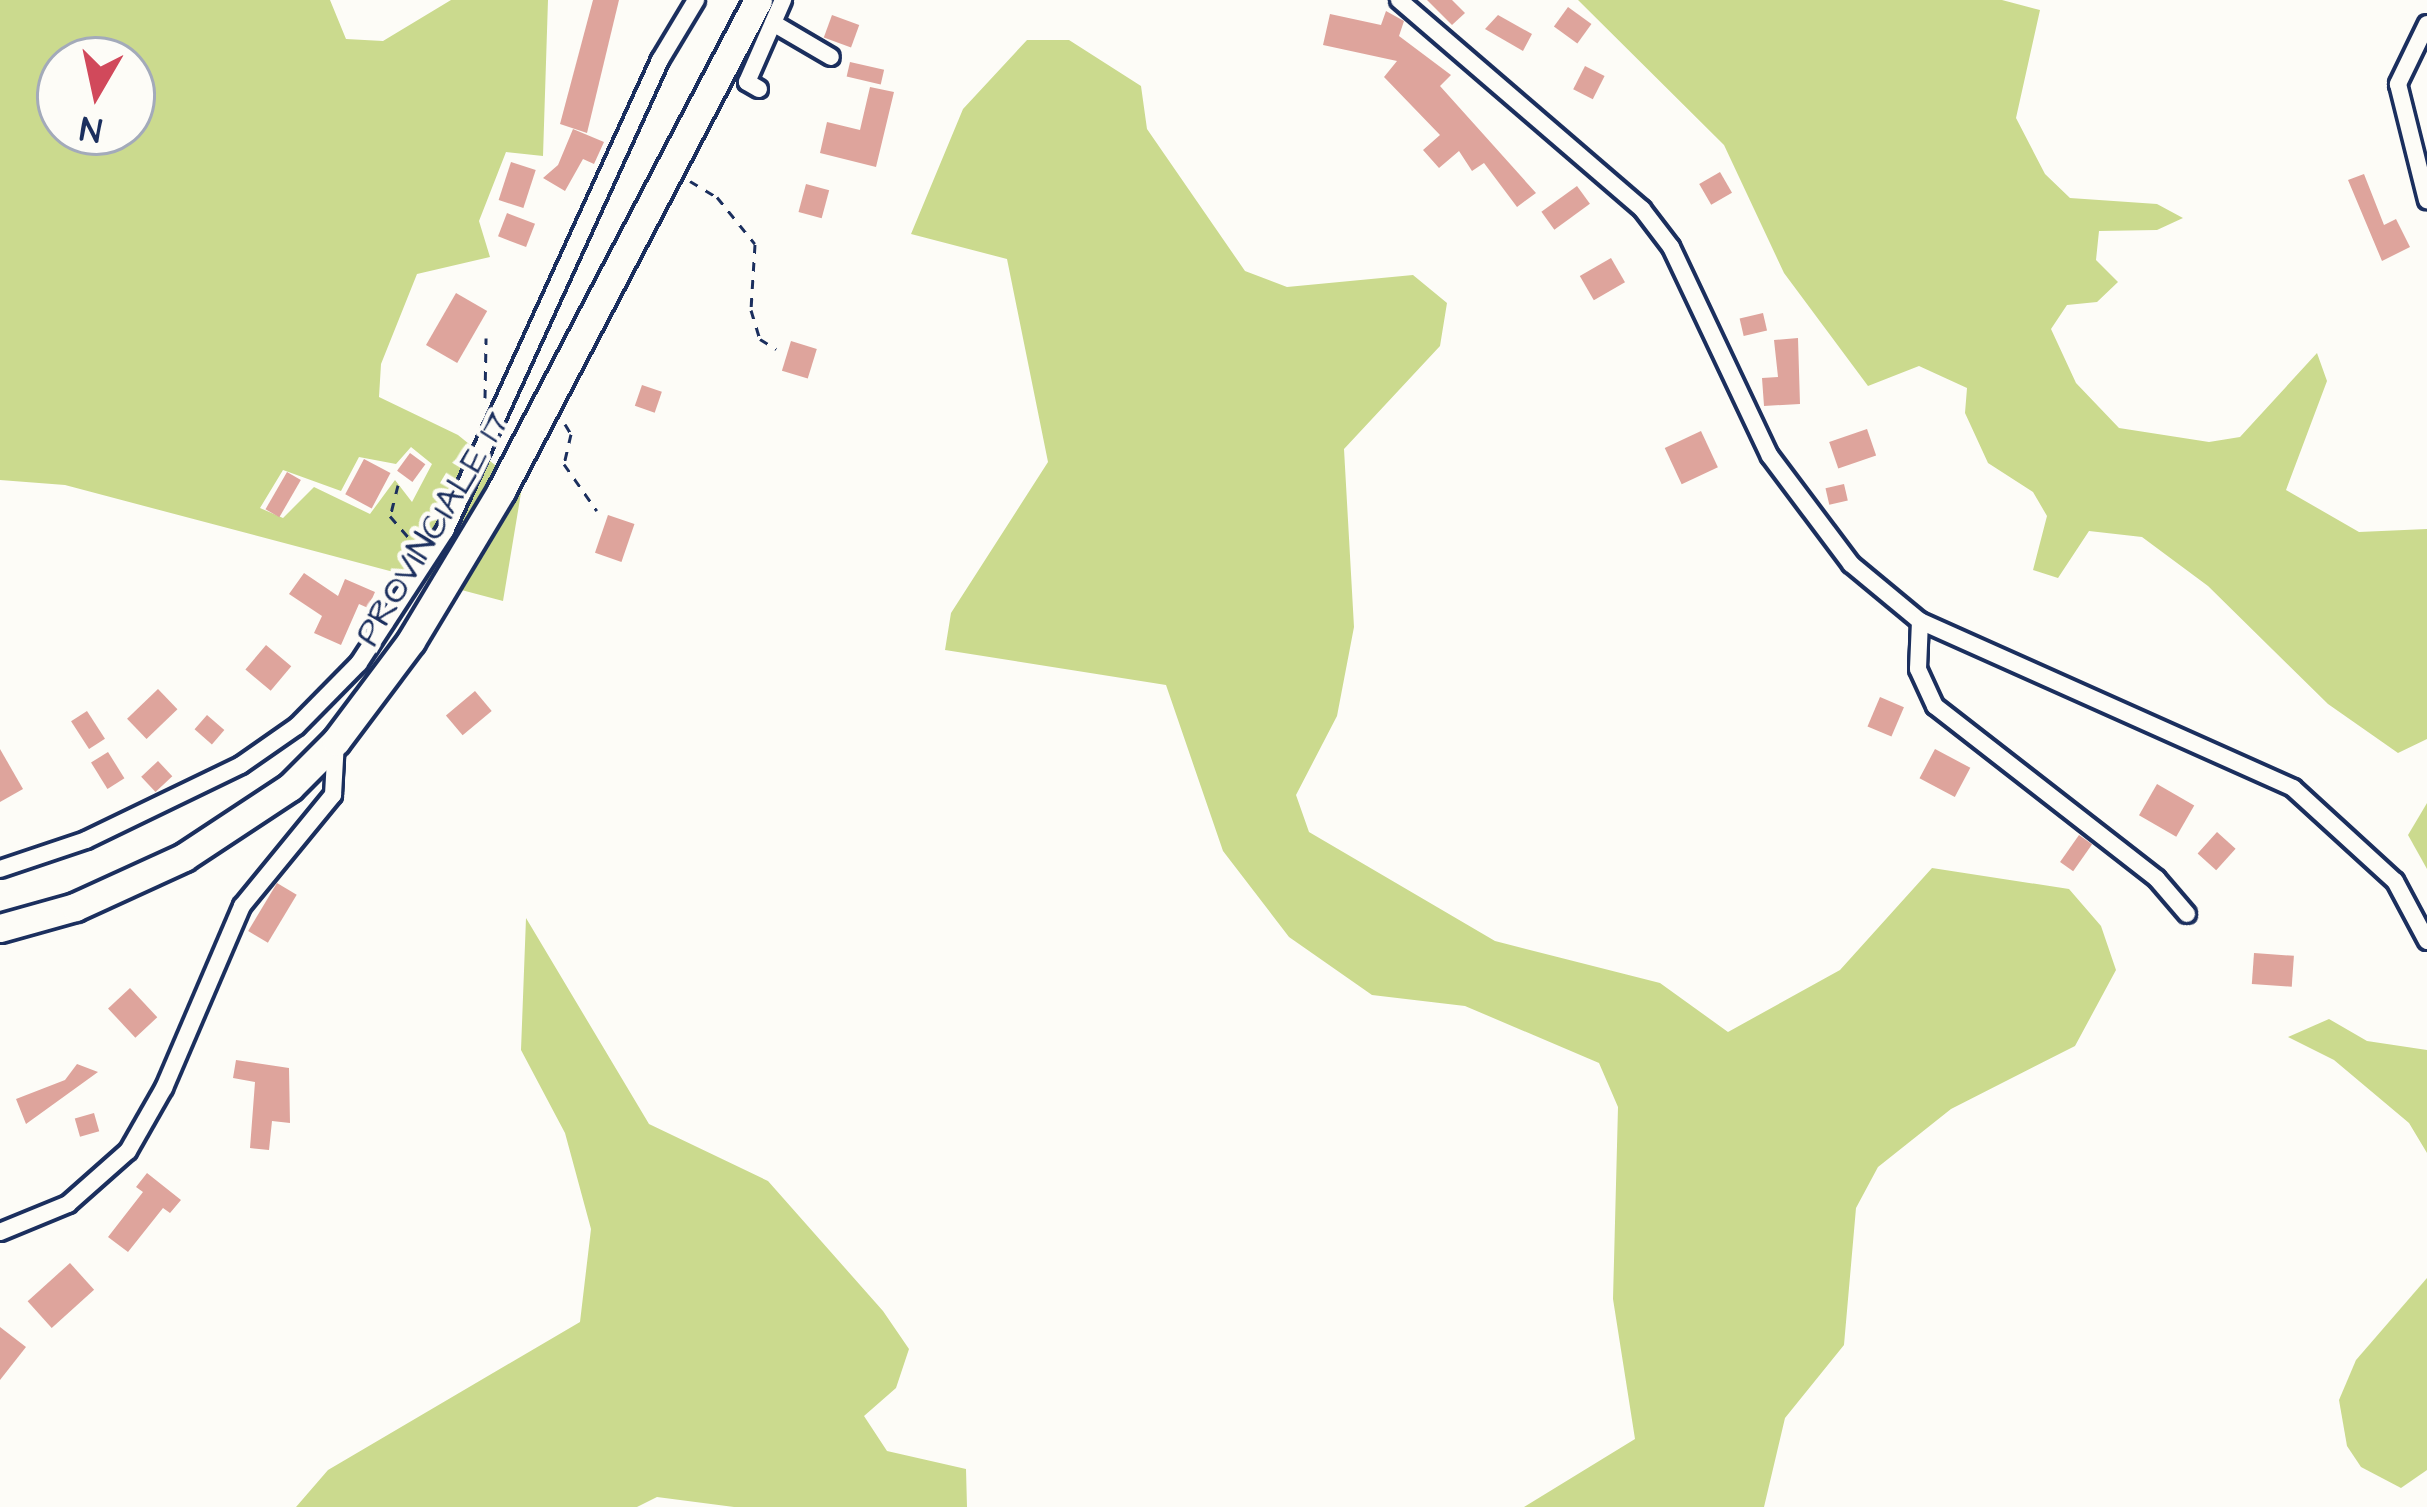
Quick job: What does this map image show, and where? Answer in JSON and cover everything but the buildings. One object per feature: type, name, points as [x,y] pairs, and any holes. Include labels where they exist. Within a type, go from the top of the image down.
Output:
[{"type":"main road","name":"PROVINCIALE 17","points":[[0,928],[75,907],[184,857],[290,787],[336,741],[450,581],[672,168],[765,11]]},
{"type":"street","points":[[0,869],[178,797],[298,726],[359,663],[431,554],[660,60],[696,0]]},
{"type":"street","points":[[759,89],[747,82],[765,11],[783,0]]},
{"type":"street","points":[[1399,0],[1642,209],[1671,247],[1770,456],[1813,522],[1920,621],[2294,788],[2396,881],[2427,941]]},
{"type":"street","points":[[765,11],[831,58]]},
{"type":"street","points":[[2427,24],[2398,84],[2427,200]]},
{"type":"street","points":[[1920,621],[1918,669],[1935,706],[2157,879],[2187,914]]},
{"type":"street","points":[[0,1232],[68,1204],[128,1151],[158,1100],[242,906],[333,795],[336,741]]},
{"type":"path","points":[[672,168],[717,196],[755,244],[751,310],[760,339],[776,349]]},
{"type":"path","points":[[485,441],[486,338]]},
{"type":"path","points":[[547,406],[571,434],[563,464],[597,511]]},
{"type":"path","points":[[398,485],[390,517],[407,540],[431,554]]},
{"type":"green space","points":[[0,0],[330,0],[346,39],[383,41],[451,0],[548,0],[543,156],[506,152],[479,221],[490,257],[417,274],[381,364],[379,397],[458,435],[522,487],[503,601],[65,485],[0,480]],"holes":[[[411,447],[432,464],[412,502],[395,480],[370,514],[314,487],[283,518],[260,508],[283,470],[341,491],[359,457],[396,464]]]},
{"type":"green space","points":[[1578,0],[2002,0],[2040,10],[2016,118],[2045,174],[2070,198],[2157,204],[2183,218],[2157,230],[2099,231],[2096,260],[2118,282],[2097,302],[2067,305],[2051,329],[2076,383],[2119,428],[2209,442],[2240,437],[2317,353],[2327,381],[2286,490],[2359,532],[2427,529],[2427,739],[2398,753],[2328,704],[2208,586],[2142,537],[2089,531],[2058,578],[2033,570],[2047,516],[2033,492],[1988,463],[1965,413],[1967,388],[1919,366],[1868,386],[1784,273],[1724,145]]},
{"type":"green space","points":[[1027,40],[1069,40],[1141,86],[1147,129],[1245,271],[1287,287],[1413,275],[1447,303],[1440,346],[1344,449],[1354,627],[1337,716],[1296,795],[1309,832],[1495,941],[1660,983],[1728,1032],[1840,970],[1932,868],[2069,889],[2101,926],[2116,970],[2075,1046],[1951,1109],[1878,1167],[1856,1208],[1844,1345],[1785,1418],[1764,1507],[1524,1507],[1635,1439],[1613,1299],[1618,1107],[1599,1063],[1465,1006],[1372,995],[1289,937],[1223,851],[1166,685],[945,650],[951,613],[1048,462],[1007,259],[911,234],[963,109]]},
{"type":"green space","points":[[2427,803],[2427,869],[2408,835]]},
{"type":"green space","points":[[526,918],[649,1124],[768,1181],[883,1311],[909,1349],[896,1388],[864,1416],[887,1451],[966,1469],[967,1507],[734,1507],[657,1497],[637,1507],[296,1507],[328,1470],[580,1322],[591,1229],[565,1133],[521,1050]]},
{"type":"green space","points":[[2329,1019],[2367,1041],[2427,1050],[2427,1153],[2409,1123],[2334,1060],[2288,1037]]},
{"type":"green space","points":[[2427,1278],[2427,1470],[2401,1488],[2361,1467],[2347,1446],[2339,1400],[2356,1360]]}]
